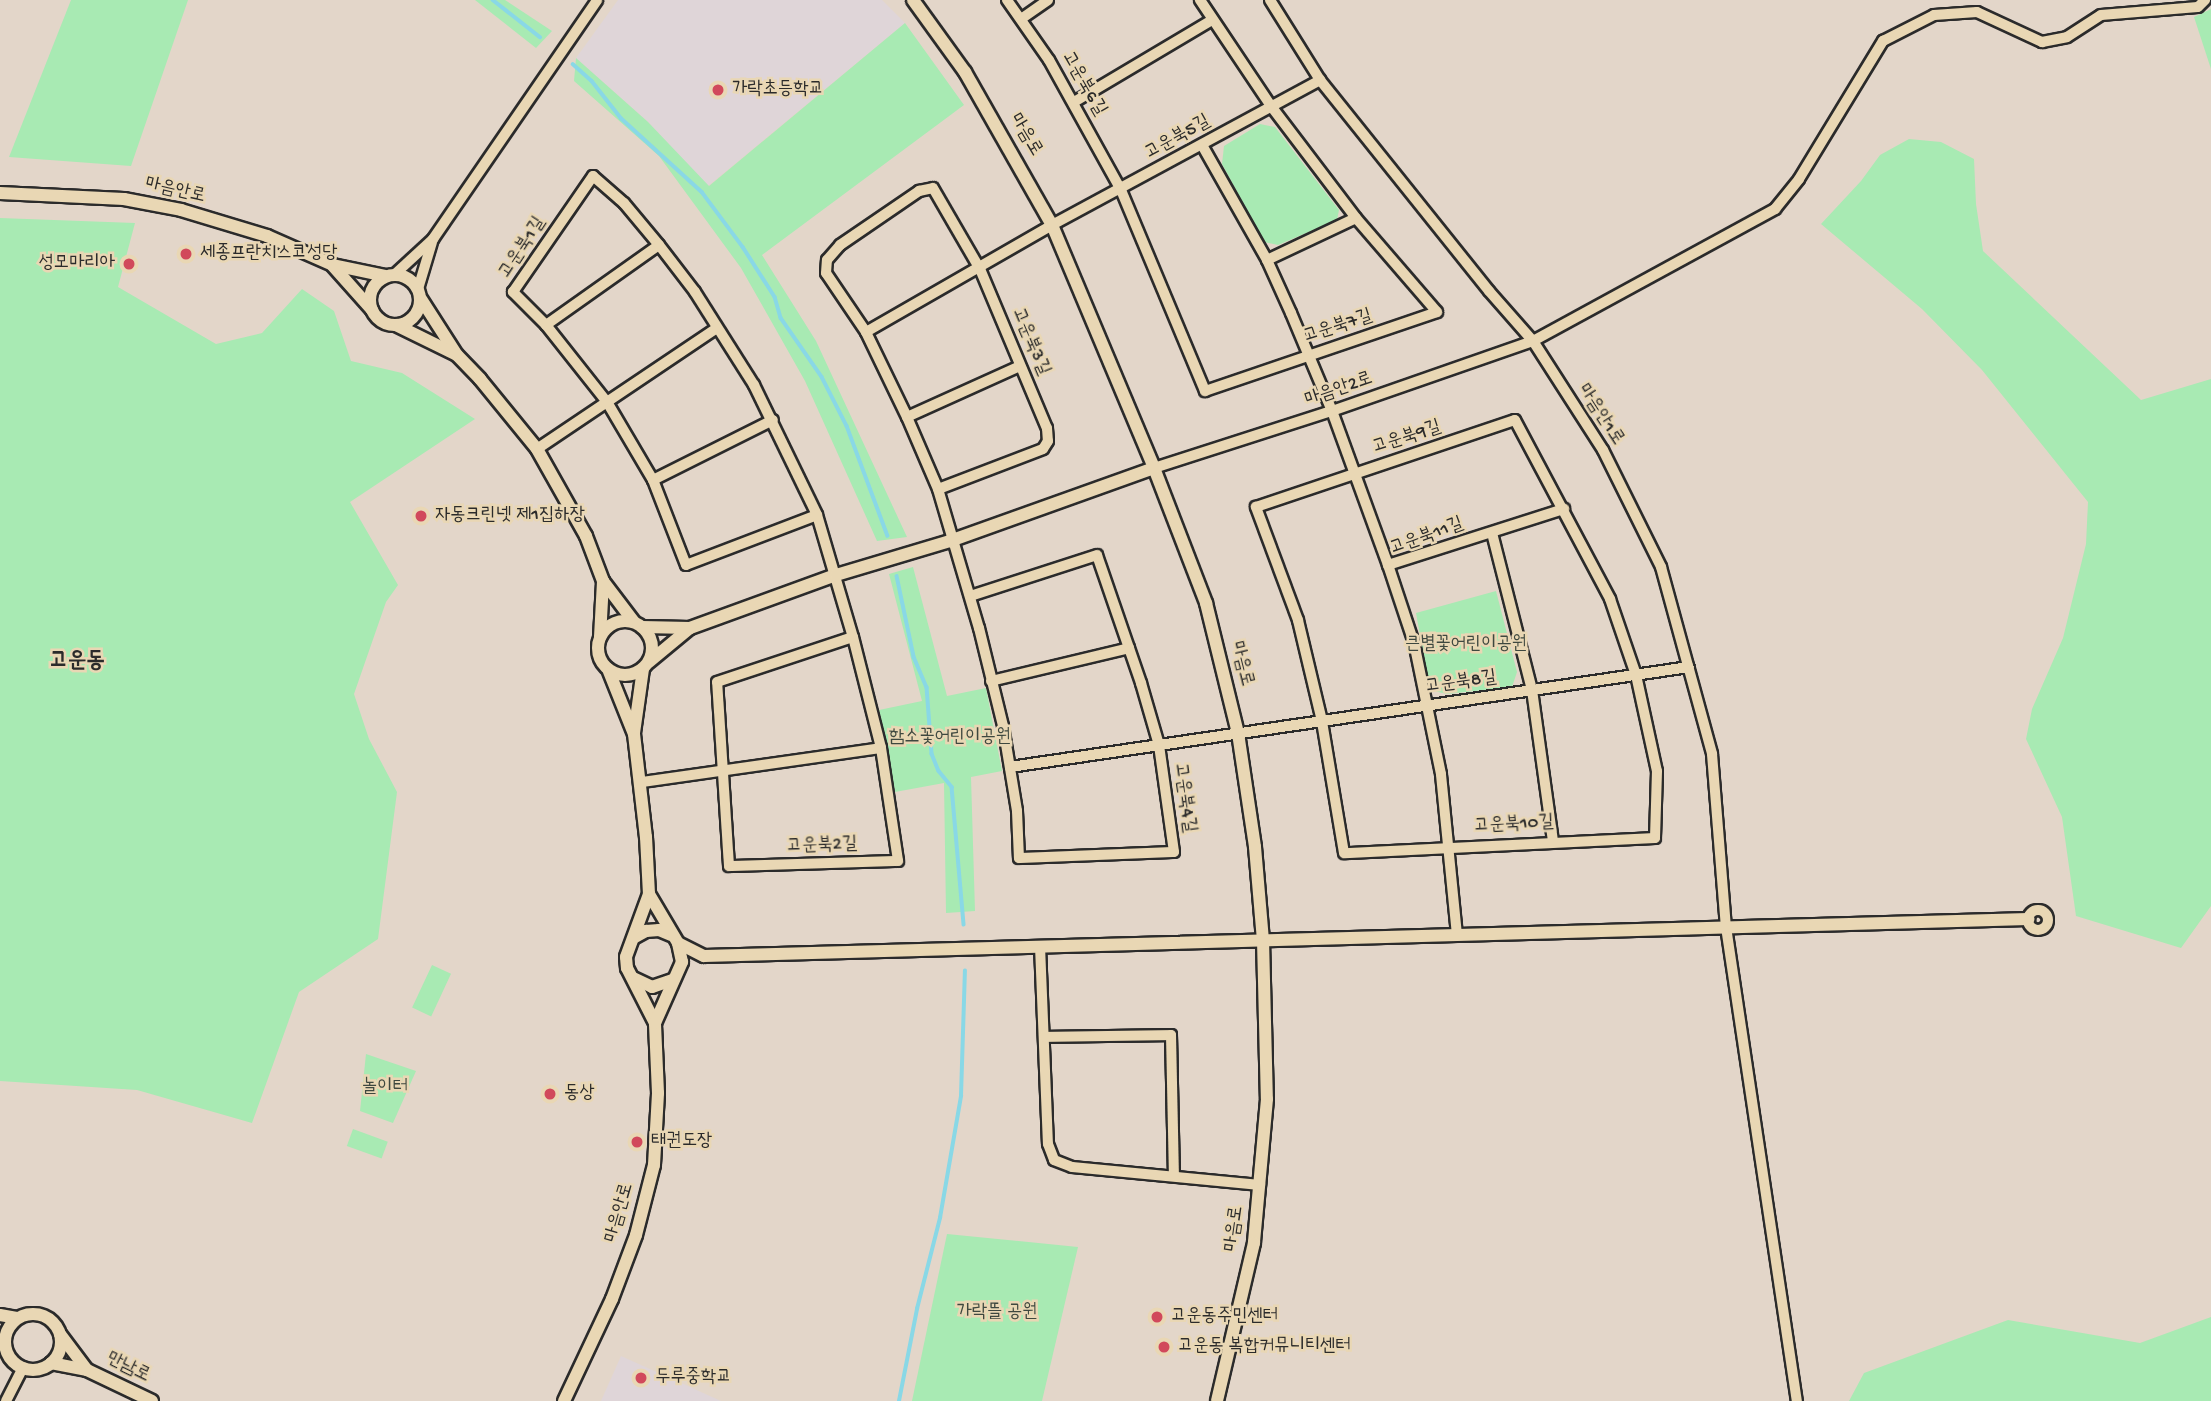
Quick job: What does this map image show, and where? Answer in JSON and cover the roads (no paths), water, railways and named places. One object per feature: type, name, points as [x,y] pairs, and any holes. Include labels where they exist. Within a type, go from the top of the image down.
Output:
[{"type":"street","points":[[372,310],[370,302],[373,287],[433,239],[597,0]]},
{"type":"street","name":"마음로","points":[[913,0],[965,72],[1052,225],[1154,468],[1206,603],[1238,733],[1255,847],[1263,940],[1267,1099],[1254,1243],[1217,1401]]},
{"type":"street","name":"고운북6길","points":[[1007,0],[1074,102],[1121,190]]},
{"type":"street","points":[[1021,19],[1048,0]]},
{"type":"street","points":[[1200,0],[1271,106]]},
{"type":"street","name":"마음안1로","points":[[1270,0],[1320,79],[1489,290],[1534,341],[1603,450],[1661,567],[1712,754],[1726,927],[1797,1401]]},
{"type":"street","name":"마음안2로","points":[[1154,468],[1332,411],[1534,341],[1775,209],[1799,179],[1884,41],[1934,15],[1977,12],[2042,42],[2067,37],[2101,15],[2198,7],[2205,0]]},
{"type":"street","points":[[1074,102],[1212,20]]},
{"type":"street","name":"고운북5길","points":[[866,332],[980,269],[1052,225],[1121,190],[1320,79]]},
{"type":"street","name":"고운북7길","points":[[1121,190],[1205,391],[1437,312],[1356,218],[1271,106]]},
{"type":"street","points":[[1202,145],[1267,260],[1332,411],[1388,565]]},
{"type":"street","name":"고운북1길","points":[[817,515],[686,565],[653,480],[607,402],[546,325],[513,292],[593,176],[624,203],[659,244],[718,328],[773,420],[817,515],[836,575]]},
{"type":"street","name":"고운북3길","points":[[933,188],[980,269],[1047,428],[1048,441],[1043,449],[937,489],[908,417],[866,332],[826,273],[827,260],[840,246],[919,191],[933,188]]},
{"type":"street","name":"마음안로","points":[[0,193],[124,199],[181,210],[267,236],[333,265]]},
{"type":"street","points":[[1267,260],[1356,218]]},
{"type":"street","points":[[396,325],[403,324],[416,314],[433,239]]},
{"type":"street","points":[[546,325],[659,244]]},
{"type":"street","points":[[333,265],[409,278],[457,355],[537,449],[582,529],[603,582],[653,647],[646,666],[634,734]]},
{"type":"street","points":[[333,265],[382,321],[396,325],[457,355]]},
{"type":"street","points":[[537,449],[718,328]]},
{"type":"street","points":[[908,417],[1020,366]]},
{"type":"street","points":[[653,480],[773,420]]},
{"type":"street","name":"고운북9길","points":[[1322,721],[1297,620],[1256,506],[1515,420],[1610,599],[1636,675]]},
{"type":"street","points":[[608,669],[629,676],[646,666],[690,628],[836,575],[950,541],[1154,468]]},
{"type":"street","name":"고운북4길","points":[[937,489],[950,541],[970,596],[991,681],[1017,811],[1019,858],[1174,852],[1167,785],[1158,745],[1097,555],[970,596]]},
{"type":"street","points":[[1492,533],[1564,509]]},
{"type":"street","name":"고운북11길","points":[[1457,935],[1441,774],[1414,643],[1388,565],[1492,533],[1532,690],[1553,841]]},
{"type":"street","name":"고운북2길","points":[[836,575],[853,637],[881,748],[898,861],[729,866],[717,682],[853,637]]},
{"type":"street","points":[[603,582],[599,656],[608,669],[634,734],[642,782],[649,894],[635,937],[625,957],[655,1023]]},
{"type":"street","points":[[600,640],[610,626],[617,622],[690,628]]},
{"type":"street","points":[[991,681],[1129,648]]},
{"type":"street","name":"고운북8길","points":[[1010,767],[1689,667]]},
{"type":"street","name":"고운북10길","points":[[1322,721],[1344,853],[1654,838],[1657,771],[1636,675]]},
{"type":"street","points":[[642,782],[722,773],[881,748]]},
{"type":"street","points":[[649,894],[682,952],[676,976],[655,1023]]},
{"type":"street","points":[[635,937],[646,931],[659,930],[704,956],[2028,919]]},
{"type":"street","points":[[1040,946],[1048,1144],[1054,1160],[1072,1167],[1260,1185]]},
{"type":"street","points":[[633,977],[652,987],[676,976],[704,956]]},
{"type":"street","name":"마음안로","points":[[564,1401],[617,1286],[636,1234],[654,1165],[658,1093],[655,1023]]},
{"type":"street","points":[[1044,1037],[1171,1035],[1174,1176]]},
{"type":"street","points":[[0,1315],[17,1318],[40,1314],[50,1319],[87,1370]]},
{"type":"street","points":[[17,1318],[2,1339],[7,1354],[23,1367],[40,1369],[51,1363],[60,1353],[60,1334]]},
{"type":"street","points":[[51,1363],[87,1370]]},
{"type":"street","points":[[6,1401],[23,1367]]},
{"type":"street","name":"만남로","points":[[87,1370],[152,1401]]},
{"type":"waterway","points":[[493,0],[540,37]]},
{"type":"waterway","points":[[573,64],[592,81],[621,118],[702,192],[743,247],[775,297],[781,318],[822,377],[847,426],[888,536]]},
{"type":"waterway","points":[[897,576],[914,657],[927,687],[932,754],[939,771],[952,787],[964,924]]},
{"type":"waterway","points":[[899,1401],[917,1309],[940,1218],[961,1096],[965,971]]},
{"type":"place","name":"가락초등학교","points":[[718,90]]},
{"type":"place","name":"세종프란치스코성당","points":[[186,254]]},
{"type":"place","name":"성모마리아","points":[[129,264]]},
{"type":"place","name":"자동크린넷 제1집하장","points":[[421,516]]},
{"type":"place","name":"동상","points":[[550,1094]]},
{"type":"place","name":"태권도장","points":[[637,1142]]},
{"type":"place","name":"고운동주민센터","points":[[1157,1317]]},
{"type":"place","name":"고운동 복합커뮤니티센터","points":[[1164,1347]]},
{"type":"place","name":"두루중학교","points":[[641,1378]]},
{"type":"district","name":"고운동","points":[[77,662]]},
{"type":"park label","name":"큰별꽃어린이공원","points":[[1466,645]]},
{"type":"park label","name":"함소꽃어린이공원","points":[[950,738]]},
{"type":"park label","name":"놀이터","points":[[385,1088]]},
{"type":"park label","name":"가락뜰 공원","points":[[997,1313]]}]
